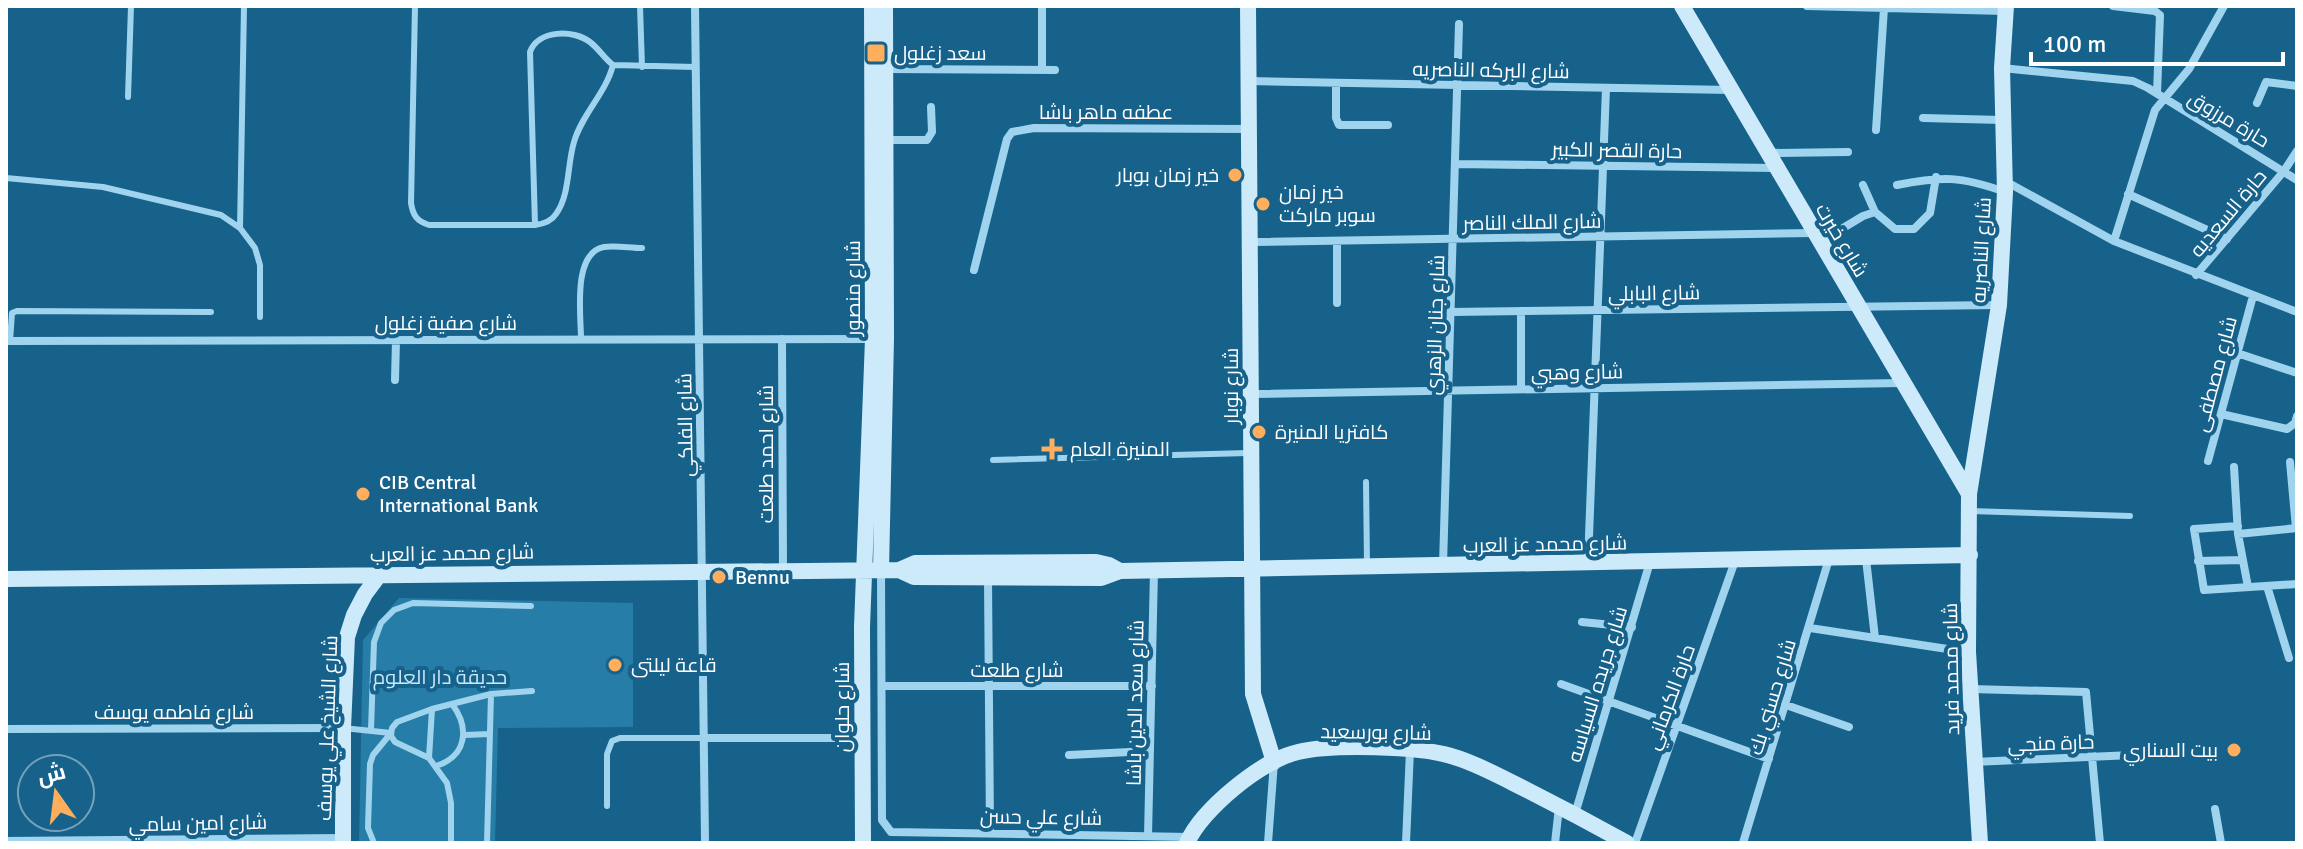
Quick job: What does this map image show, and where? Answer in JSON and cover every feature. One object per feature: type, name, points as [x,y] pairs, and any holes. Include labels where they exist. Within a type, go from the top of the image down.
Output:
[{"type":"street","name":"شارع الفلكي","points":[[695,6],[705,843]]},
{"type":"street","name":"شارع منصور","points":[[872,6],[880,338]]},
{"type":"street","name":"شارع منصور","points":[[873,570],[886,140],[885,6]]},
{"type":"street","points":[[1042,6],[1042,70]]},
{"type":"street","name":"شارع نوبار","points":[[1248,6],[1253,694],[1274,762]]},
{"type":"street","name":"شارع خيرت","points":[[1682,6],[1969,494]]},
{"type":"street","points":[[1807,6],[2006,8]]},
{"type":"street","points":[[2113,6],[2155,11],[2160,15],[2160,95],[2114,241]]},
{"type":"street","points":[[2160,95],[2189,69],[2224,6]]},
{"type":"street","points":[[1876,130],[1884,8]]},
{"type":"street","name":"شارع الناصريه","points":[[1969,494],[1999,305],[2005,186],[2002,68],[2006,8]]},
{"type":"street","name":"شارع جنان الزهري","points":[[1443,566],[1459,24]]},
{"type":"street","name":"حارة مرزوق","points":[[2002,68],[2133,81],[2297,180]]},
{"type":"street","points":[[885,69],[1055,70]]},
{"type":"street","name":"شارع البركه الناصريه","points":[[1249,81],[1731,90]]},
{"type":"street","points":[[2257,103],[2266,82],[2297,86]]},
{"type":"street","points":[[1336,83],[1336,118],[1339,125],[1388,125]]},
{"type":"street","points":[[1588,563],[1606,88]]},
{"type":"street","points":[[886,140],[927,140],[932,132],[931,107]]},
{"type":"street","points":[[1923,118],[2002,120]]},
{"type":"street","name":"عطفه ماهر باشا","points":[[974,270],[1007,139],[1012,132],[1034,128],[1248,129]]},
{"type":"street","name":"حارة السعديه","points":[[2196,275],[2284,171],[2297,151]]},
{"type":"street","points":[[1768,153],[1848,152]]},
{"type":"street","name":"حارة القصر الكبير","points":[[1456,164],[1777,168]]},
{"type":"street","points":[[1863,185],[1878,214],[1895,229],[1906,231],[1920,226],[1930,213],[1936,177]]},
{"type":"street","points":[[1897,185],[1936,177],[2005,186],[2114,241],[2297,312]]},
{"type":"street","points":[[2128,194],[2227,239]]},
{"type":"street","points":[[1817,238],[1863,216],[1878,214]]},
{"type":"street","name":"شارع الملك الناصر","points":[[1250,242],[1600,237],[1817,238]]},
{"type":"street","points":[[1337,241],[1337,303]]},
{"type":"street","name":"شارع مصطفى","points":[[2208,461],[2253,296]]},
{"type":"street","name":"شارع البابلي","points":[[1451,312],[1999,305]]},
{"type":"street","points":[[1521,311],[1521,389]]},
{"type":"street","name":"شارع صفية زغلول","points":[[8,341],[880,338]]},
{"type":"street","name":"شارع احمد طلعت","points":[[782,339],[783,570]]},
{"type":"street","points":[[395,380],[396,340]]},
{"type":"street","points":[[2237,353],[2297,373]]},
{"type":"street","name":"شارع وهبي","points":[[1252,394],[1903,383]]},
{"type":"street","points":[[2221,414],[2287,429],[2296,420]]},
{"type":"street","points":[[2290,462],[2296,528],[2194,529],[2204,590],[2297,584]]},
{"type":"street","points":[[2234,467],[2238,530],[2248,587]]},
{"type":"street","name":"شارع محمد فريد","points":[[1969,494],[1968,652],[1980,843]]},
{"type":"street","name":"شارع محمد عز العرب","points":[[899,570],[914,577],[1101,578],[1120,571],[1970,555]]},
{"type":"street","name":"شارع حسني بك","points":[[1743,843],[1829,559]]},
{"type":"street","points":[[1866,559],[1875,638]]},
{"type":"street","points":[[2198,561],[2242,560]]},
{"type":"street","name":"حارة الكرماني","points":[[1635,843],[1735,561]]},
{"type":"street","name":"شارع محمد عز العرب","points":[[6,579],[899,570],[915,563],[1096,562],[1120,571]]},
{"type":"street","name":"شارع جريده السياسه","points":[[1575,814],[1650,562]]},
{"type":"street","points":[[873,570],[882,686]]},
{"type":"street","name":"شارع حلوان","points":[[863,843],[862,627],[873,570]]},
{"type":"street","name":"شارع سعد الدين باشا","points":[[1148,836],[1154,571]]},
{"type":"street","name":"شارع الشيخ علي يوسف","points":[[343,840],[347,637],[365,594],[380,574]]},
{"type":"street","points":[[988,577],[990,832]]},
{"type":"street","points":[[2267,586],[2289,658]]},
{"type":"street","points":[[1582,622],[1632,627]]},
{"type":"street","points":[[1810,628],[1968,652]]},
{"type":"street","points":[[1561,684],[1769,759]]},
{"type":"street","name":"شارع طلعت","points":[[882,686],[1152,686]]},
{"type":"street","name":"شارع علي حسن","points":[[882,686],[882,820],[891,832],[990,832],[1046,838],[1148,836],[1188,840]]},
{"type":"street","points":[[1970,689],[2083,690],[2087,696],[2100,843]]},
{"type":"street","points":[[1786,705],[1849,727]]},
{"type":"street","name":"شارع فاطمه يوسف","points":[[6,729],[343,728]]},
{"type":"street","points":[[704,738],[863,738]]},
{"type":"street","name":"شارع بورسعيد","points":[[1188,840],[1234,789],[1274,762],[1296,752],[1319,748],[1430,751],[1470,762],[1627,843]]},
{"type":"street","points":[[1406,843],[1410,750]]},
{"type":"street","points":[[1069,755],[1150,751]]},
{"type":"street","name":"حارة منجي","points":[[1973,762],[2177,753]]},
{"type":"street","points":[[1268,843],[1274,762]]},
{"type":"street","points":[[1555,843],[1559,806]]},
{"type":"street","points":[[2215,809],[2221,843]]},
{"type":"street","name":"شارع امين سامي","points":[[6,841],[343,840]]},
{"type":"lane","points":[[128,97],[131,6]]},
{"type":"lane","points":[[240,228],[244,6]]},
{"type":"lane","points":[[415,6],[411,203],[413,214],[419,222],[429,225],[535,225],[545,224],[556,215],[564,194],[574,142],[585,114],[610,77],[613,65]]},
{"type":"lane","points":[[640,6],[642,67]]},
{"type":"lane","points":[[535,225],[530,52],[533,44],[546,35],[575,35],[592,43],[613,65],[696,67]]},
{"type":"lane","points":[[6,178],[103,187],[221,215],[240,228],[255,248],[260,265],[260,317]]},
{"type":"lane","points":[[581,339],[582,273],[588,256],[605,247],[642,248]]},
{"type":"lane","points":[[8,341],[10,319],[12,313],[17,311],[211,312]]},
{"type":"lane","points":[[993,460],[1252,452]]},
{"type":"lane","points":[[1366,482],[1367,567]]},
{"type":"lane","points":[[1970,511],[2130,516]]},
{"type":"lane","points":[[371,730],[374,642],[381,623],[394,610],[413,603],[531,606]]},
{"type":"lane","points":[[374,843],[368,828],[370,761],[397,722],[432,709],[491,694],[532,691]]},
{"type":"lane","points":[[487,843],[491,694]]},
{"type":"lane","points":[[436,766],[445,763],[458,751],[465,735],[462,719],[452,704]]},
{"type":"lane","points":[[429,758],[432,709]]},
{"type":"lane","points":[[343,728],[391,733]]},
{"type":"lane","points":[[391,733],[398,744],[429,758],[447,783],[451,843]]},
{"type":"lane","points":[[465,735],[490,734]]},
{"type":"lane","points":[[607,806],[607,754],[612,741],[620,738],[704,738]]},
{"type":"green space","name":"حديقة دار العلوم","points":[[399,598],[633,603],[633,727],[498,728],[495,843],[359,843],[363,640]]},
{"type":"place","name":"سعد زغلول","points":[[876,53]]},
{"type":"place","name":"خير زمان بوبار","points":[[1235,175]]},
{"type":"place","name":"خير زمان سوبر ماركت","points":[[1263,204]]},
{"type":"place","name":"كافتريا المنيرة","points":[[1259,432]]},
{"type":"place","name":"المنيرة العام","points":[[1052,449]]},
{"type":"place","name":"CIB Central International Bank","points":[[363,494]]},
{"type":"place","name":"Bennu","points":[[719,577]]},
{"type":"place","name":"قاعة ليلتى","points":[[615,665]]},
{"type":"place","name":"بيت السناري","points":[[2234,750]]}]
